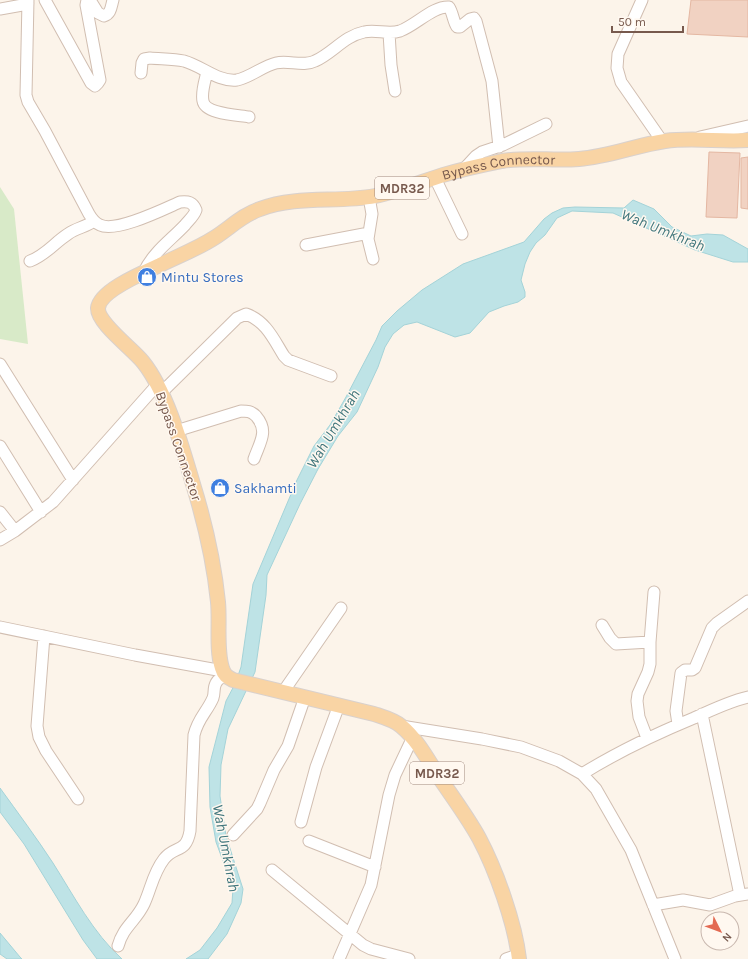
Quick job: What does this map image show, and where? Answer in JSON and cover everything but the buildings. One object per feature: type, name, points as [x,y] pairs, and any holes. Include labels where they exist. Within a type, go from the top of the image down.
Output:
[{"type":"main road","name":"Bypass Connector","points":[[227,675],[220,660],[218,604],[213,561],[207,530],[186,461],[159,389],[144,363],[106,325],[99,314],[98,307],[103,297],[114,288],[144,272],[207,242],[241,218],[261,208],[291,202],[349,200],[369,197],[398,190],[464,169],[505,161],[524,159],[584,159],[662,142],[690,139],[748,140]]},
{"type":"main road","name":"MDR32","points":[[227,675],[283,692],[378,716],[401,726],[429,761],[479,838],[491,864],[514,932],[514,958]]},
{"type":"street","points":[[45,0],[91,83],[95,86],[100,80],[86,5],[89,0],[98,13],[104,16],[108,15],[113,0]]},
{"type":"street","points":[[642,0],[618,54],[617,68],[621,82],[662,142]]},
{"type":"street","points":[[0,9],[28,2],[25,87],[28,102],[94,221],[100,226],[114,226],[136,221],[180,202],[186,201],[192,203],[196,210],[195,213],[154,256],[144,272]]},
{"type":"street","points":[[141,72],[144,59],[150,58],[184,62],[207,72],[228,79],[237,80],[274,64],[307,63],[315,61],[326,55],[344,40],[355,35],[366,31],[389,33],[398,32],[442,7],[449,7],[458,27],[470,19],[474,18],[476,22],[492,81],[499,147]]},
{"type":"street","points":[[389,33],[391,65],[395,91]]},
{"type":"street","points":[[207,72],[203,93],[203,102],[205,106],[210,110],[220,113],[249,117]]},
{"type":"street","points":[[464,169],[476,156],[482,152],[499,147],[546,124]]},
{"type":"street","points":[[690,139],[748,126]]},
{"type":"street","points":[[435,178],[462,234]]},
{"type":"street","points":[[369,197],[372,214],[368,239],[373,259]]},
{"type":"street","points":[[30,261],[42,256],[69,233],[94,221]]},
{"type":"street","points":[[306,246],[369,233]]},
{"type":"street","points":[[0,540],[41,512],[74,480],[159,389],[237,318],[246,314],[254,316],[264,324],[288,360],[331,376]]},
{"type":"street","points":[[2,370],[74,480]]},
{"type":"street","points":[[176,431],[241,411],[247,411],[252,413],[263,426],[263,432],[254,458]]},
{"type":"street","points":[[0,446],[3,458],[41,512]]},
{"type":"street","points":[[0,512],[15,531]]},
{"type":"street","points":[[647,738],[639,716],[637,701],[649,668],[654,592]]},
{"type":"street","points":[[678,724],[676,711],[681,672],[695,668],[712,628],[748,602]]},
{"type":"street","points":[[283,692],[341,608]]},
{"type":"street","points":[[602,625],[610,638],[616,644],[650,642]]},
{"type":"street","points":[[0,627],[227,675]]},
{"type":"street","points":[[44,636],[37,726],[39,737],[46,751],[78,799]]},
{"type":"street","points":[[118,946],[121,936],[137,916],[144,904],[156,871],[168,854],[183,847],[188,840],[190,831],[194,735],[199,721],[214,696],[216,683],[220,678],[227,675]]},
{"type":"street","points":[[233,835],[257,809],[274,770],[288,746],[305,697]]},
{"type":"street","points":[[582,774],[615,754],[647,738],[702,714],[748,697]]},
{"type":"street","points":[[301,822],[316,767],[339,705]]},
{"type":"street","points":[[653,905],[683,900],[710,905],[744,894],[702,714]]},
{"type":"street","points":[[401,726],[521,747],[559,761],[582,774],[596,789],[632,850],[675,959]]},
{"type":"street","points":[[339,959],[349,934],[366,900],[371,885],[389,795],[395,775],[412,738]]},
{"type":"street","points":[[309,841],[375,867]]},
{"type":"street","points":[[272,870],[363,945],[371,949],[409,959]]},
{"type":"green space","points":[[0,187],[14,209],[28,344],[0,339]]},
{"type":"water","name":"Wah Umkhrah","points":[[633,200],[654,209],[672,227],[691,236],[707,234],[723,235],[748,249],[748,262],[733,262],[695,250],[613,213],[572,211],[557,218],[530,252],[521,280],[525,297],[518,302],[489,312],[470,333],[455,337],[417,322],[404,325],[393,334],[385,347],[378,367],[357,412],[338,436],[318,469],[267,575],[266,595],[255,672],[228,729],[221,765],[220,796],[226,836],[243,889],[241,903],[227,934],[208,959],[186,959],[200,950],[217,928],[232,903],[233,888],[216,842],[210,807],[209,767],[226,701],[235,684],[241,667],[253,584],[297,480],[314,446],[330,425],[346,397],[382,326],[422,290],[463,264],[524,242],[544,219],[552,213],[563,208],[575,207],[624,208]]},
{"type":"water","points":[[0,788],[47,853],[93,926],[122,959],[97,959],[83,940],[24,844],[0,812]]},
{"type":"water","points":[[0,933],[22,959],[7,959],[0,954]]},
{"type":"place","name":"Mintu Stores","points":[[147,277]]},
{"type":"place","name":"Sakhamti","points":[[220,488]]}]
